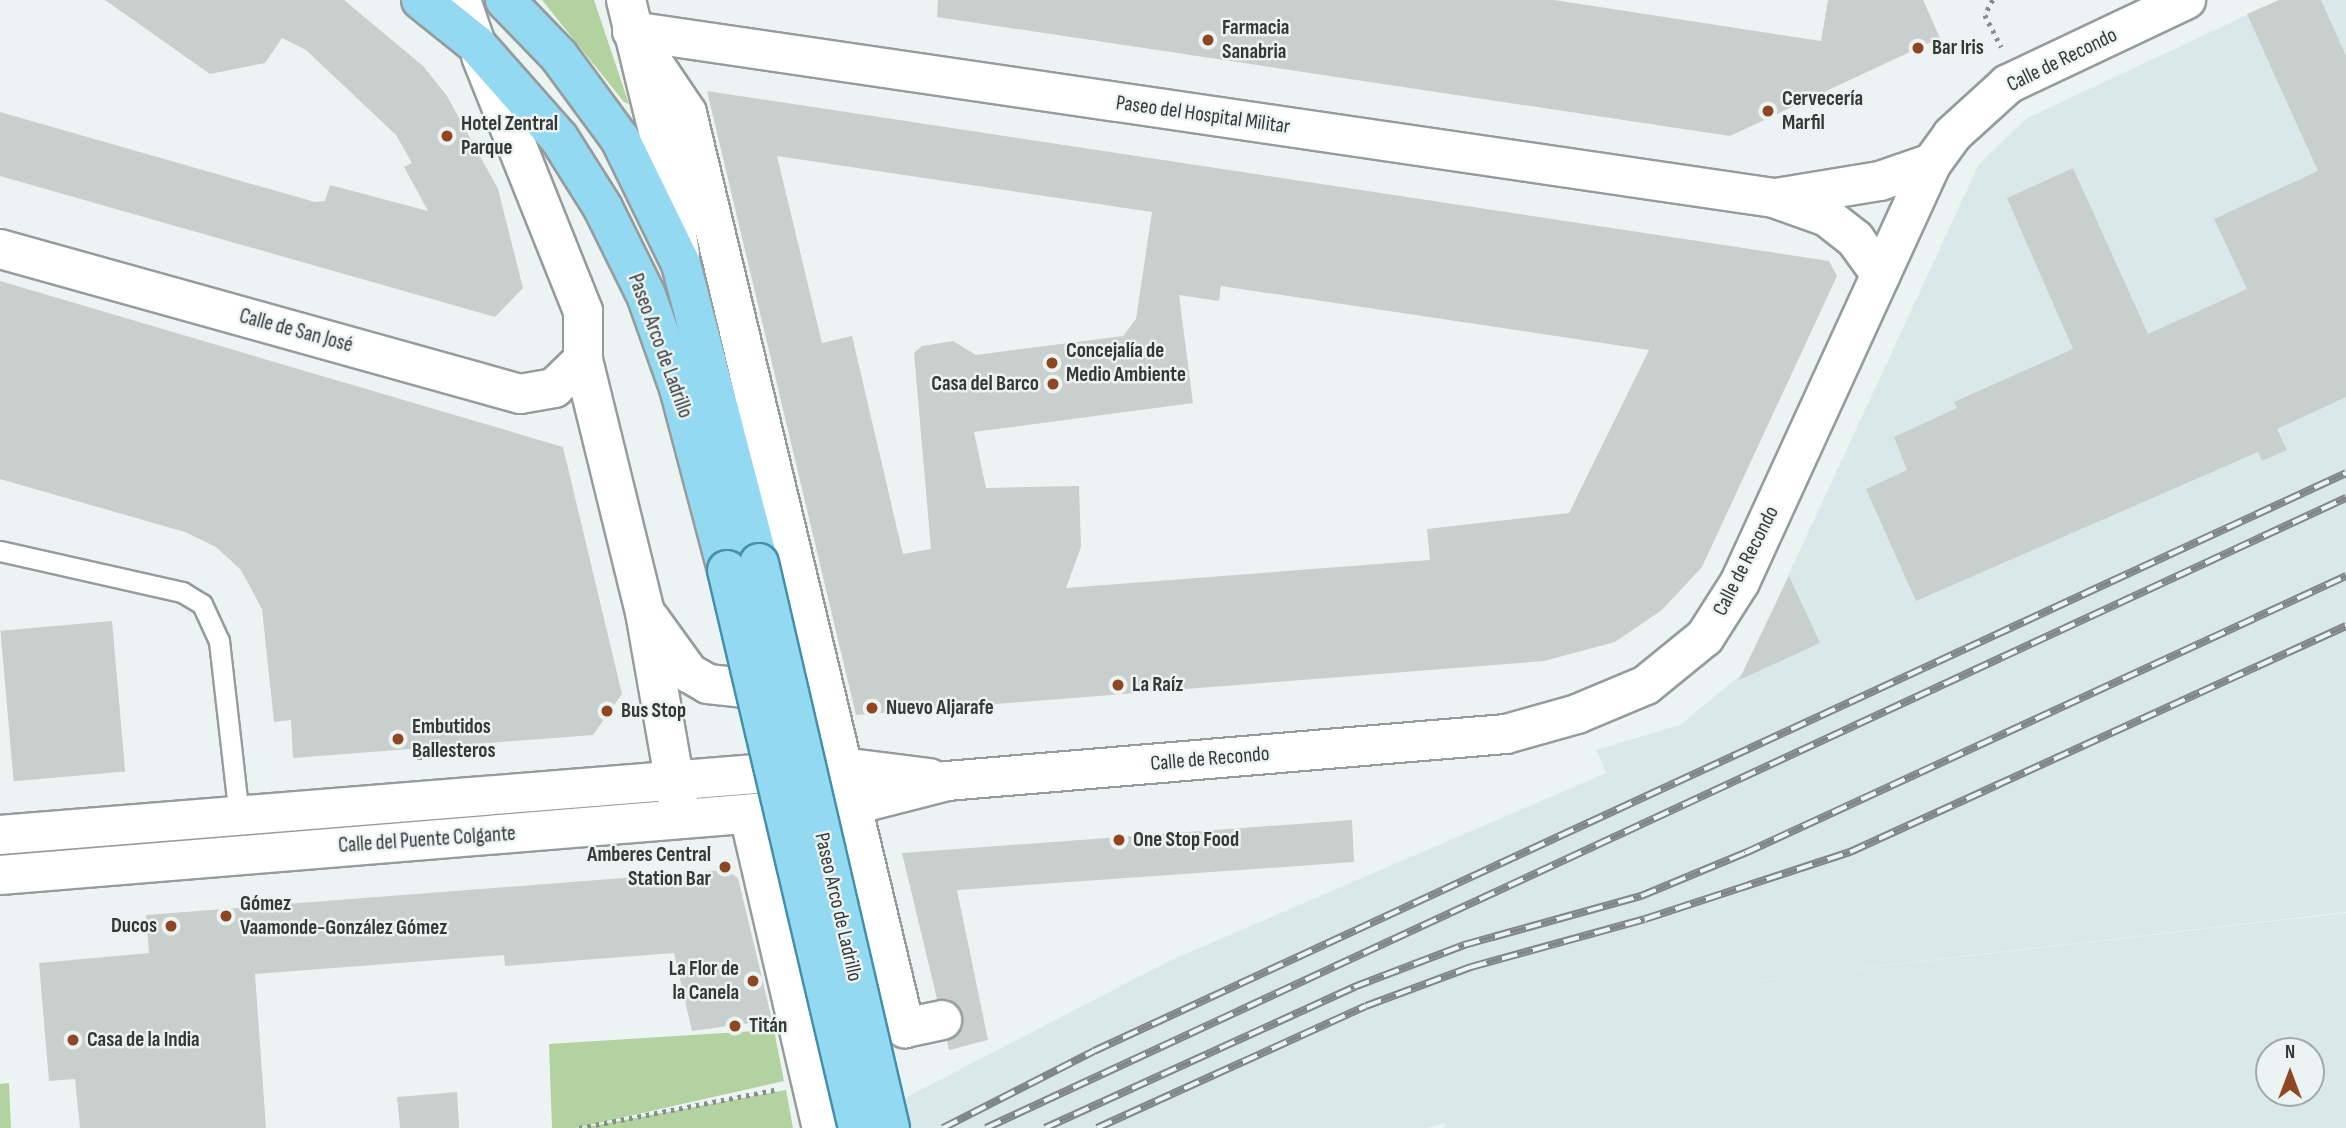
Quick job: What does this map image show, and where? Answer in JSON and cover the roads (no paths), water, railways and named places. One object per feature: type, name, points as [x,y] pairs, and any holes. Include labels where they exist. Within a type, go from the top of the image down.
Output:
[{"type":"main road","points":[[421,0],[476,44]]},
{"type":"main road","name":"Paseo Arco de Ladrillo","points":[[505,0],[559,56],[620,139],[681,264],[858,1128]]},
{"type":"main road","name":"Paseo Arco de Ladrillo","points":[[476,44],[559,138],[603,208],[646,295],[743,567],[890,1128]]},
{"type":"street","name":"Paseo Arco de Ladrillo","points":[[461,0],[476,44],[519,139],[583,311],[583,360],[645,612],[681,821]]},
{"type":"street","name":"Calle de Recondo","points":[[853,805],[947,781],[1506,734],[1577,714],[1646,685],[1706,637],[1740,582],[1932,163],[1968,119],[2016,80],[2186,0]]},
{"type":"street","name":"Paseo Arco de Ladrillo","points":[[629,15],[669,176],[681,264]]},
{"type":"street","name":"Paseo Arco de Ladrillo","points":[[629,15],[687,113],[905,1028],[942,1020]]},
{"type":"street","name":"Paseo del Hospital Militar","points":[[629,15],[1773,198],[1827,217],[1855,239],[1881,275]]},
{"type":"street","name":"Paseo del Hospital Militar","points":[[1773,198],[1880,181],[1932,163]]},
{"type":"street","name":"Calle de San José","points":[[0,249],[520,394],[554,388],[583,360]]},
{"type":"street","name":"Paseo Arco de Ladrillo","points":[[645,612],[689,673],[708,684],[784,687],[799,677],[813,650]]},
{"type":"street","name":"Calle de Recondo","points":[[842,767],[947,781]]},
{"type":"street","name":"Calle del Puente Colgante","points":[[0,835],[842,767]]},
{"type":"street","name":"Calle del Puente Colgante","points":[[0,875],[853,805]]},
{"type":"street","points":[[750,815],[822,1128]]},
{"type":"lane","points":[[0,551],[189,593],[202,604],[219,641],[239,817]]},
{"type":"railway","points":[[943,1128],[1094,1051],[2346,473]]},
{"type":"railway","points":[[986,1128],[2346,498]]},
{"type":"railway","points":[[1045,1128],[1354,987],[1464,945],[1641,896],[1745,853],[2346,576]]},
{"type":"railway","points":[[1097,1128],[1366,1006],[1471,967],[1645,919],[1850,852],[2346,626]]},
{"type":"place","name":"Farmacia Sanabria","points":[[1208,40]]},
{"type":"place","name":"Bar Iris","points":[[1918,48]]},
{"type":"place","name":"Cervecería Marfil","points":[[1768,111]]},
{"type":"place","name":"Hotel Zentral Parque","points":[[447,136]]},
{"type":"place","name":"Concejalía de Medio Ambiente","points":[[1052,363]]},
{"type":"place","name":"Casa del Barco","points":[[1053,384]]},
{"type":"place","name":"La Raíz","points":[[1118,685]]},
{"type":"place","name":"Nuevo Aljarafe","points":[[872,708]]},
{"type":"place","name":"Bus Stop","points":[[607,711]]},
{"type":"place","name":"Embutidos Ballesteros","points":[[398,739]]},
{"type":"place","name":"One Stop Food","points":[[1119,840]]},
{"type":"place","name":"Amberes Central Station Bar","points":[[725,867]]},
{"type":"place","name":"Gómez Vaamonde-González Gómez","points":[[226,916]]},
{"type":"place","name":"Ducos","points":[[171,926]]},
{"type":"place","name":"La Flor de la Canela","points":[[753,981]]},
{"type":"place","name":"Titán","points":[[735,1026]]},
{"type":"place","name":"Casa de la India","points":[[73,1040]]}]
